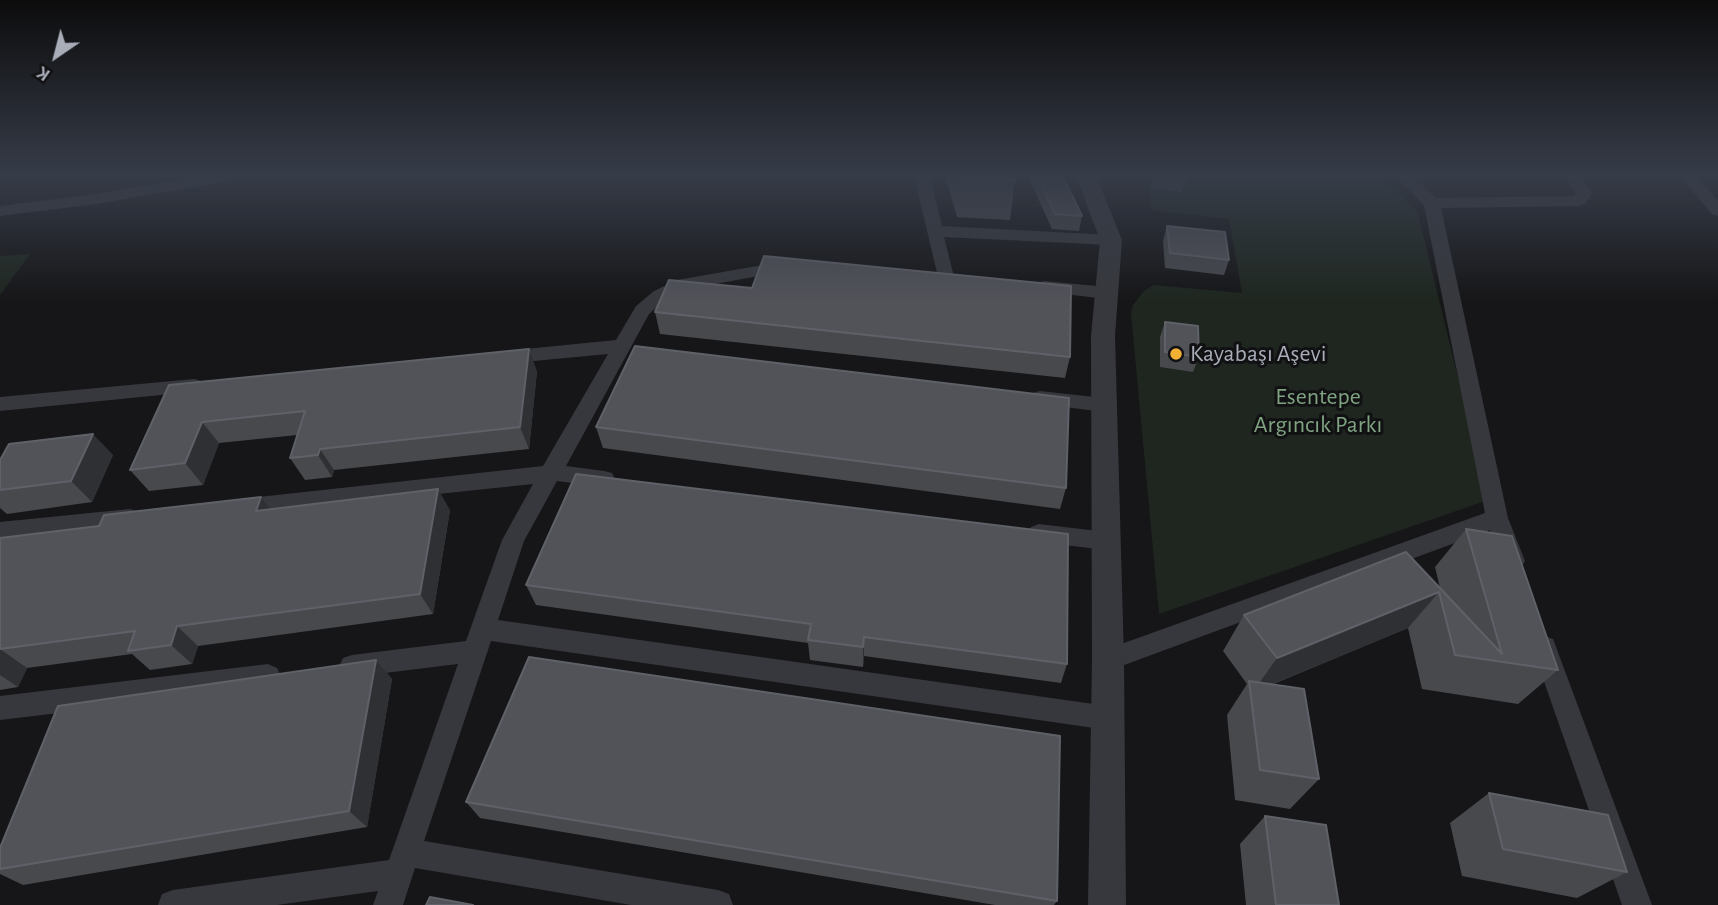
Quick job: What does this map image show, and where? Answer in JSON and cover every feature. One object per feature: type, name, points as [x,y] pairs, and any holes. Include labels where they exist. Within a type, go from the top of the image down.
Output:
[{"type":"street","points":[[930,218],[945,277]]},
{"type":"street","points":[[1102,218],[1111,240],[1103,336],[1108,660],[1107,905]]},
{"type":"street","points":[[1435,218],[1497,518],[1520,582]]},
{"type":"street","points":[[933,231],[1111,240]]},
{"type":"street","points":[[388,905],[513,540],[642,310],[672,289],[695,281],[805,263]]},
{"type":"street","points":[[1026,285],[1107,293]]},
{"type":"street","points":[[486,359],[620,349],[646,355]]},
{"type":"street","points":[[0,404],[215,384]]},
{"type":"street","points":[[1021,396],[1104,405]]},
{"type":"street","points":[[220,508],[551,473],[621,481]]},
{"type":"street","points":[[0,531],[151,516]]},
{"type":"street","points":[[1108,660],[1497,518]]},
{"type":"street","points":[[1023,531],[1106,541]]},
{"type":"street","points":[[1534,621],[1637,905]]},
{"type":"street","points":[[326,669],[479,640],[1108,718]]},
{"type":"street","points":[[0,709],[299,673]]},
{"type":"street","points":[[173,905],[403,863],[718,905]]},
{"type":"green space","name":"Esentepe Argıncık Parkı","points":[[1222,218],[1419,218],[1488,500],[1159,614],[1131,313],[1133,305],[1144,291],[1153,285],[1242,293],[1229,219]]},
{"type":"green space","points":[[30,254],[0,295],[0,256]]},
{"type":"building","points":[[1167,226],[1225,232],[1229,260],[1170,253]]},
{"type":"building","points":[[764,256],[1071,286],[1070,357],[655,312],[669,280],[752,288]]},
{"type":"building","points":[[1165,322],[1198,326],[1199,357],[1165,352]]},
{"type":"building","points":[[635,346],[1069,398],[1066,488],[596,427]]},
{"type":"building","points":[[529,349],[520,427],[320,449],[318,455],[290,458],[305,411],[202,422],[185,463],[130,470],[169,385]]},
{"type":"building","points":[[93,434],[71,481],[0,490],[0,460],[9,444]]},
{"type":"building","points":[[576,474],[1068,534],[1067,664],[864,637],[863,647],[808,640],[811,624],[526,585]]},
{"type":"building","points":[[438,489],[420,594],[177,626],[171,645],[128,651],[135,631],[0,649],[0,538],[99,526],[104,515],[261,497],[256,511]]},
{"type":"building","points":[[1466,529],[1512,536],[1558,670],[1455,655],[1439,592],[1277,658],[1244,615],[1406,552],[1502,654]]},
{"type":"building","points":[[529,657],[1060,736],[1057,901],[466,802]]},
{"type":"building","points":[[376,660],[349,811],[0,869],[0,848],[58,706]]},
{"type":"building","points":[[1249,681],[1304,689],[1319,779],[1260,770]]},
{"type":"building","points":[[1489,793],[1608,815],[1627,872],[1503,849]]},
{"type":"building","points":[[1265,816],[1326,825],[1339,905],[1276,905]]},
{"type":"building","points":[[430,897],[473,905],[426,905]]},
{"type":"place","name":"Kayabaşı Aşevi","points":[[1176,354]]}]
